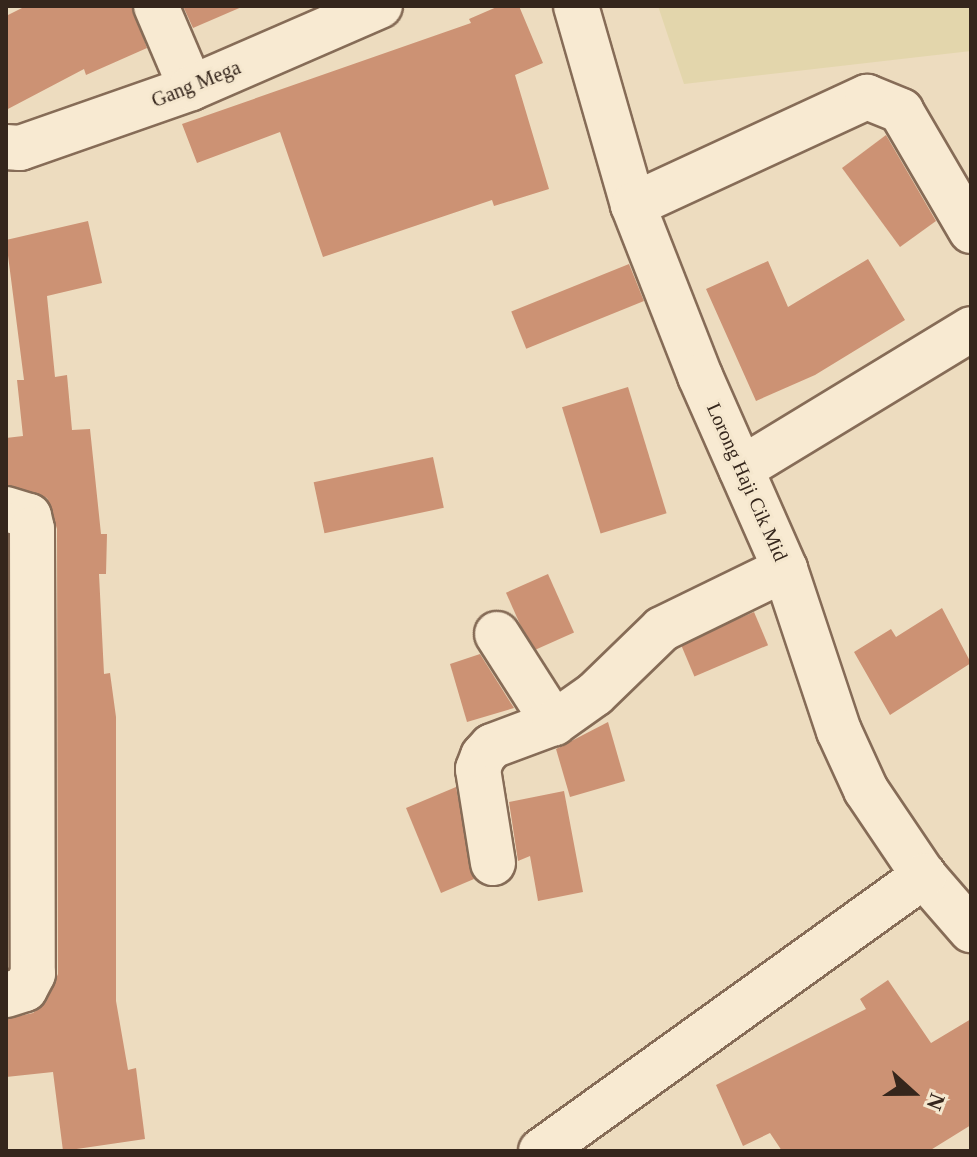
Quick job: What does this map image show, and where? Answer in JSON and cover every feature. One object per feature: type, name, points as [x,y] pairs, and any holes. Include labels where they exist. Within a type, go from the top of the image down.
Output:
[{"type":"street","points":[[156,6],[191,88]]},
{"type":"street","name":"Lorong Haji Cik Mid","points":[[576,6],[633,205],[785,569],[839,731],[866,790],[924,876],[971,930]]},
{"type":"street","name":"Gang Mega","points":[[6,147],[20,148],[191,88],[374,7]]},
{"type":"street","points":[[633,205],[867,97],[901,111],[971,231]]},
{"type":"street","points":[[741,469],[971,329]]},
{"type":"street","points":[[6,509],[29,516],[32,529],[33,974],[25,989],[6,995]]},
{"type":"street","points":[[493,863],[478,769],[483,756],[492,746],[554,723],[595,694],[662,629],[785,569]]},
{"type":"street","points":[[497,634],[554,723]]},
{"type":"street","points":[[541,1151],[924,876]]},
{"type":"shaded area","points":[[658,6],[971,6],[971,51],[684,84]]},
{"type":"building","points":[[26,6],[132,6],[147,48],[86,75],[84,69],[6,110],[6,16]]},
{"type":"building","points":[[183,6],[244,6],[193,28]]},
{"type":"building","points":[[499,6],[519,6],[543,63],[515,75],[549,189],[494,206],[492,200],[323,257],[280,132],[197,163],[182,124],[471,23],[469,19]]},
{"type":"building","points":[[886,135],[936,221],[900,247],[842,168]]},
{"type":"building","points":[[88,221],[102,283],[47,296],[55,377],[67,375],[72,430],[90,429],[101,534],[107,534],[106,574],[99,574],[104,674],[110,673],[116,717],[116,1001],[128,1070],[136,1068],[145,1139],[63,1151],[53,1072],[6,1077],[6,1019],[33,1013],[46,1002],[58,974],[57,529],[47,498],[6,485],[6,438],[23,436],[17,380],[24,380],[6,240]]},
{"type":"building","points":[[868,259],[905,320],[815,375],[756,401],[706,289],[768,261],[788,307]]},
{"type":"building","points":[[629,264],[644,301],[526,349],[511,312]]},
{"type":"building","points":[[628,387],[667,513],[601,533],[562,407]]},
{"type":"building","points":[[433,457],[444,508],[324,533],[314,482]]},
{"type":"building","points":[[6,535],[8,968],[6,969]]},
{"type":"building","points":[[548,574],[574,632],[532,651],[506,593]]},
{"type":"building","points":[[942,608],[971,663],[890,715],[854,652],[891,629],[896,637]]},
{"type":"building","points":[[754,612],[768,645],[694,676],[680,643]]},
{"type":"building","points":[[480,654],[514,708],[467,722],[450,664]]},
{"type":"building","points":[[608,722],[625,781],[570,797],[556,749]]},
{"type":"building","points":[[456,787],[474,879],[441,893],[406,808]]},
{"type":"building","points":[[564,791],[583,892],[538,901],[530,856],[518,861],[509,802]]},
{"type":"building","points":[[888,980],[931,1043],[971,1019],[971,1125],[929,1151],[782,1151],[770,1133],[743,1146],[716,1085],[866,1009],[860,999]]}]
